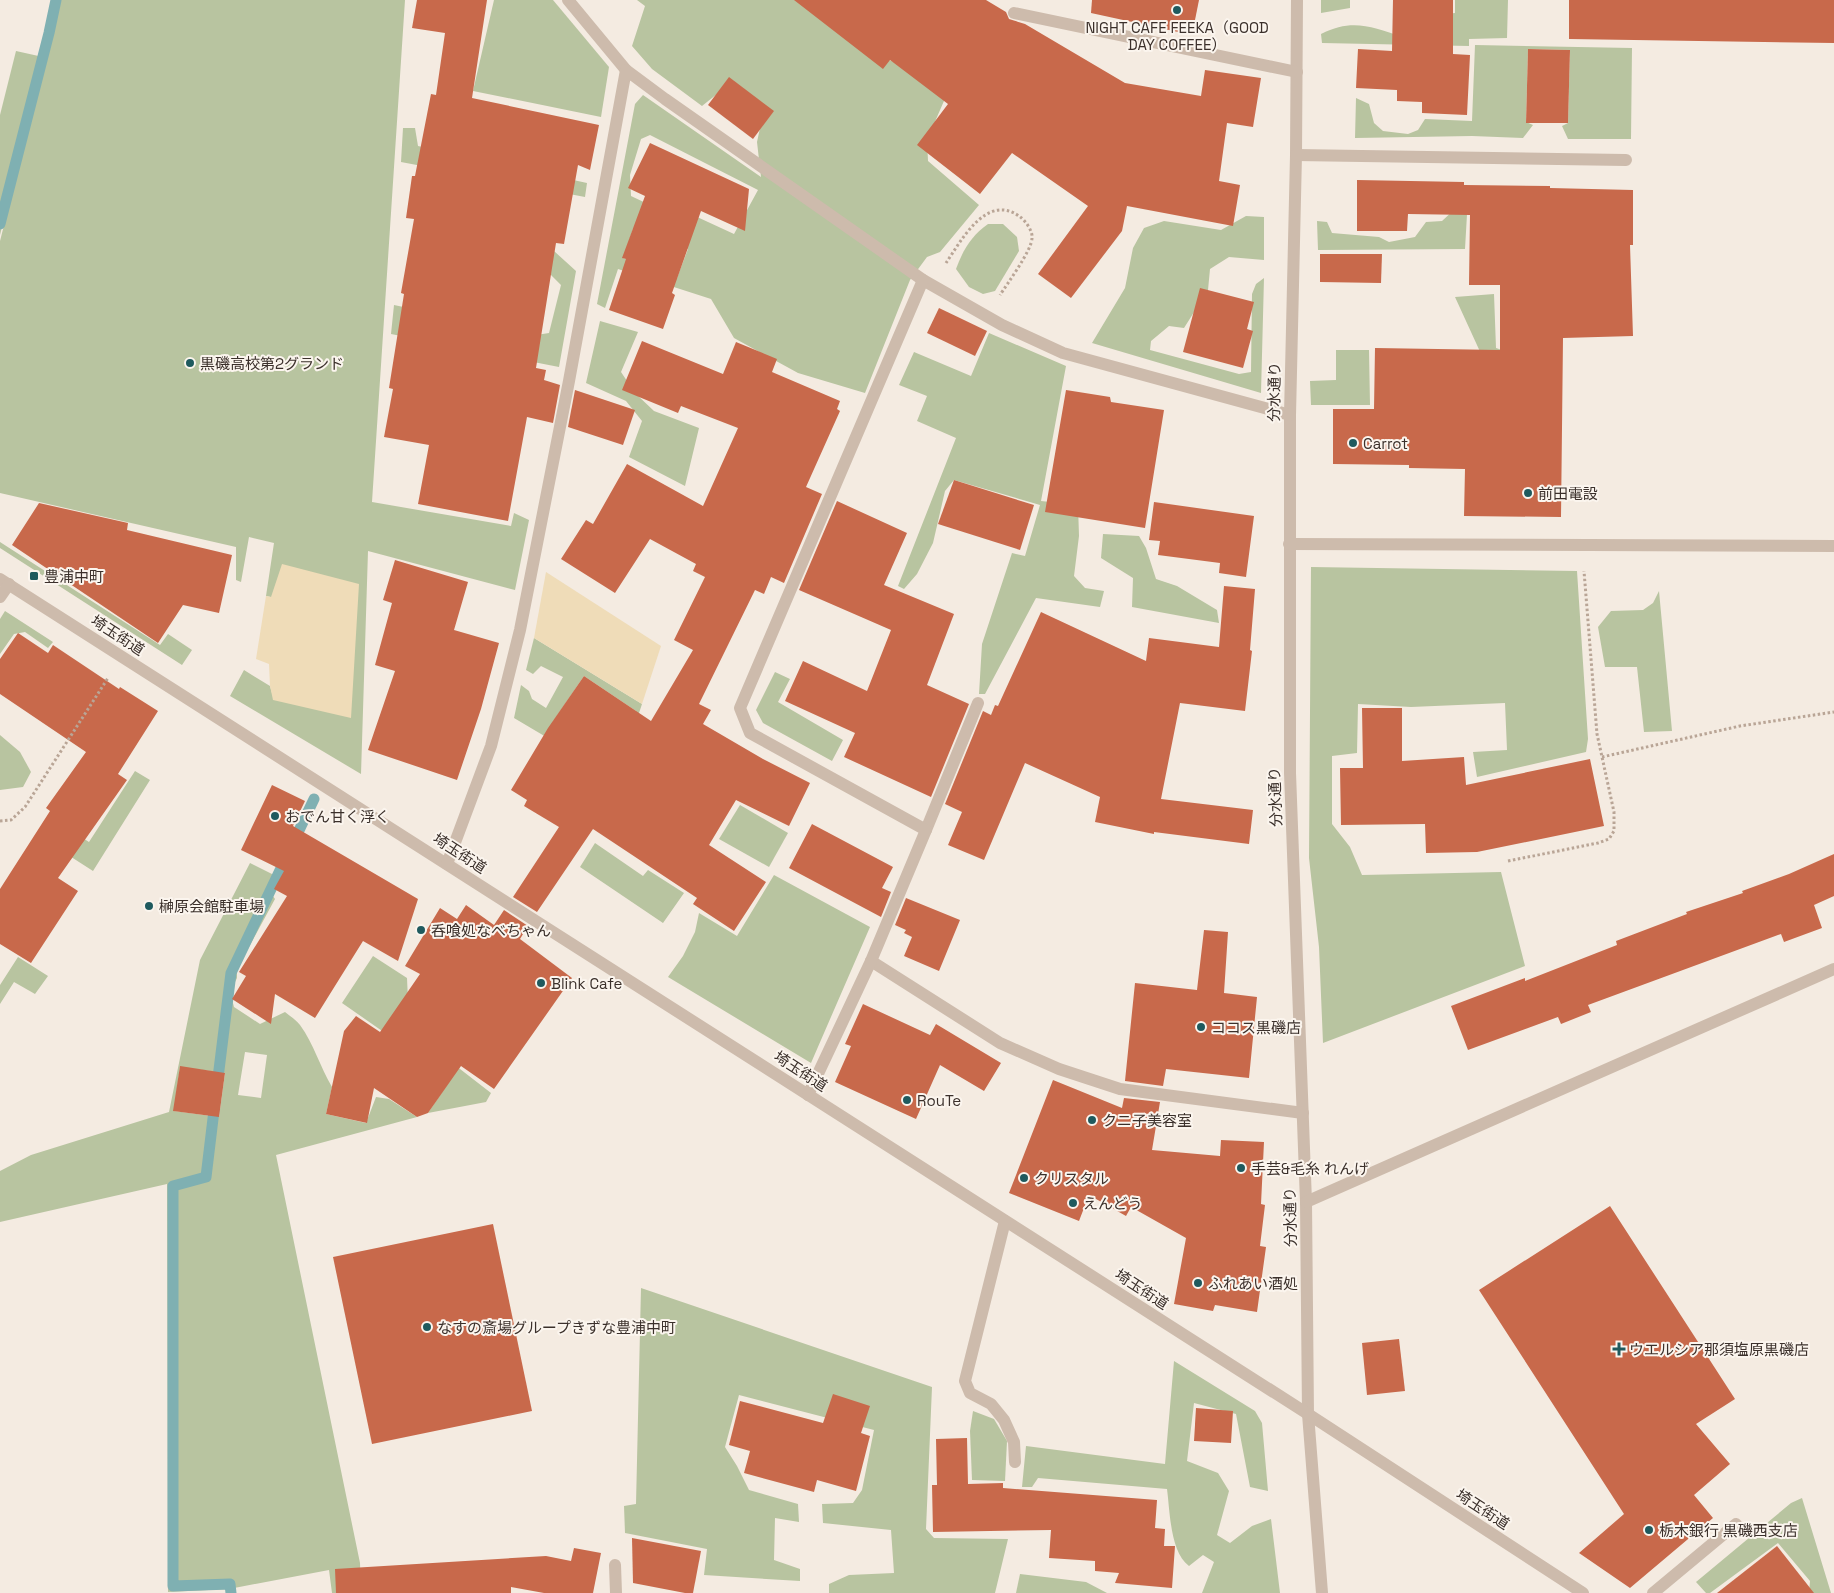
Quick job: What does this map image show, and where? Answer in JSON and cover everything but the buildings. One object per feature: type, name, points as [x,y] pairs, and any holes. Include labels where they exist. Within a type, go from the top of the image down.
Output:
[{"type":"street","points":[[568,0],[626,70],[928,282],[987,316],[1063,353],[1290,415]]},
{"type":"street","name":"分水通り","points":[[1297,0],[1296,155],[1290,415],[1290,773],[1306,1202],[1308,1414],[1322,1593]]},
{"type":"street","points":[[1014,13],[1297,72]]},
{"type":"street","points":[[447,864],[492,746],[520,630],[569,381],[626,70]]},
{"type":"street","points":[[1296,155],[1626,160]]},
{"type":"street","points":[[926,830],[750,732],[740,708],[928,282]]},
{"type":"street","points":[[1289,544],[1834,546]]},
{"type":"street","points":[[0,597],[4,582]]},
{"type":"street","name":"埼玉街道","points":[[4,582],[1308,1414],[1583,1593]]},
{"type":"street","points":[[808,1095],[871,961],[978,703]]},
{"type":"street","points":[[871,961],[1000,1043],[1059,1069],[1120,1089],[1303,1113]]},
{"type":"street","points":[[1306,1202],[1834,969]]},
{"type":"street","points":[[1005,1221],[966,1381],[970,1393],[991,1404],[1004,1420],[1014,1442],[1015,1462]]},
{"type":"street","points":[[1654,1593],[1736,1524]]},
{"type":"street","points":[[615,1564],[616,1593]]},
{"type":"path","points":[[928,282],[982,216],[996,210],[1010,210],[1021,217],[1029,228],[1032,238],[1027,252],[987,316]]},
{"type":"path","points":[[1508,861],[1598,844],[1609,839],[1614,832],[1614,812],[1597,734],[1582,545]]},
{"type":"path","points":[[0,821],[11,820],[25,807],[122,657]]},
{"type":"path","points":[[1602,757],[1740,726],[1834,712]]},
{"type":"green space","name":"黒磯高校第2グランド","points":[[61,0],[405,0],[372,502],[511,526],[514,513],[529,520],[515,590],[368,551],[361,774],[230,696],[244,670],[270,686],[274,700],[271,597],[266,596],[274,543],[249,537],[241,582],[236,580],[236,547],[0,493],[0,241]]},
{"type":"green space","points":[[494,0],[553,0],[609,67],[601,117],[473,91]]},
{"type":"green space","points":[[637,0],[808,0],[881,57],[907,67],[947,94],[927,140],[928,161],[979,205],[940,252],[927,257],[910,280],[865,393],[798,373],[734,338],[711,299],[618,269],[605,308],[597,304],[635,104],[643,95],[761,177],[757,142],[763,114],[727,86],[702,106],[652,69],[632,46],[645,6]],"holes":[[[650,135],[758,190],[734,234],[669,204],[650,205],[631,196],[630,175],[641,139]],[[633,229],[688,249],[677,278],[623,258]]]},
{"type":"green space","points":[[1321,0],[1350,0],[1350,8],[1321,13]]},
{"type":"green space","points":[[1455,0],[1508,0],[1507,38],[1469,39],[1469,46],[1322,43],[1321,34],[1332,29],[1353,25],[1371,27],[1403,37],[1424,16],[1455,13]]},
{"type":"green space","points":[[1475,45],[1632,48],[1631,139],[1568,139],[1562,126],[1568,123],[1570,50],[1528,49],[1526,122],[1533,125],[1523,138],[1472,136],[1355,138],[1356,98],[1369,104],[1374,123],[1383,131],[1408,134],[1418,130],[1425,119],[1472,121]]},
{"type":"green space","points":[[16,51],[43,57],[0,235],[0,115]]},
{"type":"green space","points":[[403,128],[415,128],[418,146],[587,183],[585,197],[401,162]]},
{"type":"green space","points":[[1468,197],[1465,249],[1318,250],[1317,221],[1327,222],[1332,233],[1379,237],[1389,242],[1415,237],[1426,222],[1442,221]]},
{"type":"green space","points":[[1246,216],[1264,217],[1264,260],[1229,257],[1210,269],[1208,290],[1184,328],[1169,326],[1151,341],[1150,350],[1239,374],[1251,372],[1252,294],[1256,284],[1264,278],[1261,393],[1092,343],[1125,288],[1133,248],[1144,228],[1164,221],[1221,230]]},
{"type":"green space","points":[[988,224],[1003,224],[1017,237],[1019,251],[995,291],[983,294],[969,287],[956,269],[968,244]]},
{"type":"green space","points":[[420,247],[554,251],[576,271],[559,367],[391,334],[394,305],[530,336],[549,333],[561,285],[551,275]]},
{"type":"green space","points":[[1494,294],[1496,348],[1502,350],[1493,380],[1455,297]]},
{"type":"green space","points":[[600,321],[638,332],[621,372],[635,393],[654,411],[699,428],[685,486],[629,457],[642,421],[626,401],[586,383]]},
{"type":"green space","points":[[989,333],[1066,366],[1041,501],[1078,505],[1079,536],[1074,576],[1085,588],[1104,591],[1100,607],[1036,598],[985,694],[979,694],[982,644],[1012,553],[1025,556],[1040,505],[954,480],[945,491],[933,543],[917,574],[904,589],[898,586],[956,438],[917,421],[927,396],[899,385],[914,352],[971,376]]},
{"type":"green space","points":[[1336,350],[1369,350],[1370,405],[1311,405],[1310,381],[1336,380]]},
{"type":"green space","points":[[1103,534],[1139,536],[1146,548],[1156,579],[1177,586],[1217,610],[1219,623],[1132,607],[1133,578],[1101,558]]},
{"type":"green space","points":[[0,542],[160,645],[168,634],[192,650],[182,665],[0,548]]},
{"type":"green space","points":[[1311,567],[1577,571],[1588,739],[1586,752],[1477,777],[1473,752],[1507,750],[1505,703],[1411,707],[1358,704],[1357,753],[1332,756],[1332,824],[1350,847],[1362,875],[1501,872],[1525,966],[1323,1043],[1319,947],[1309,858]]},
{"type":"green space","points":[[1659,591],[1672,731],[1644,732],[1637,667],[1605,667],[1598,627],[1611,611],[1643,610],[1653,603]]},
{"type":"green space","points":[[5,611],[53,642],[48,648],[25,632],[14,634],[0,654],[0,619]]},
{"type":"green space","points":[[534,638],[642,704],[617,779],[514,718],[521,685],[529,691],[532,699],[546,708],[563,677],[541,666],[533,674],[526,670]],"holes":[[[584,676],[636,711],[552,723]]]},
{"type":"green space","points":[[775,672],[790,679],[778,702],[843,740],[832,761],[763,723],[756,710]]},
{"type":"green space","points":[[0,735],[20,752],[31,772],[23,787],[0,790]]},
{"type":"green space","points":[[135,771],[150,780],[93,871],[37,835],[49,816],[89,842]]},
{"type":"green space","points":[[740,805],[788,833],[769,867],[719,839]]},
{"type":"green space","points":[[595,843],[643,876],[648,870],[684,893],[663,923],[580,867]]},
{"type":"green space","points":[[250,863],[274,875],[268,889],[275,899],[237,969],[237,978],[230,992],[234,1007],[260,1024],[285,1012],[300,1025],[332,1087],[326,1114],[366,1123],[376,1097],[389,1099],[417,1117],[276,1155],[360,1563],[361,1593],[332,1593],[329,1570],[229,1589],[168,1592],[167,1184],[0,1222],[0,1171],[31,1155],[169,1112],[200,960]],"holes":[[[245,1052],[267,1055],[261,1098],[238,1095]],[[180,1067],[225,1073],[219,1117],[174,1111]]]},
{"type":"green space","points":[[774,875],[870,927],[811,1063],[668,977],[683,956],[695,932],[699,913],[737,936]]},
{"type":"green space","points":[[373,956],[407,978],[408,1000],[420,1038],[491,1093],[486,1102],[428,1113],[451,1079],[342,1003]]},
{"type":"green space","points":[[18,957],[48,976],[35,994],[14,982],[0,1004],[0,985]]},
{"type":"green space","points":[[641,1288],[932,1387],[926,1529],[934,1538],[1008,1539],[995,1593],[829,1593],[829,1584],[849,1575],[894,1573],[891,1530],[823,1523],[822,1504],[853,1503],[862,1490],[874,1430],[739,1395],[725,1447],[749,1490],[798,1504],[799,1522],[775,1518],[774,1560],[800,1569],[800,1581],[704,1575],[707,1549],[625,1533],[624,1506],[636,1504]]},
{"type":"green space","points":[[1174,1361],[1255,1411],[1262,1423],[1268,1491],[1250,1487],[1236,1414],[1194,1403],[1187,1461],[1218,1473],[1229,1491],[1217,1535],[1230,1543],[1252,1526],[1271,1519],[1280,1593],[1202,1593],[1214,1562],[1203,1555],[1189,1566],[1183,1560],[1174,1541],[1167,1489],[1038,1478],[1032,1487],[1022,1487],[1026,1446],[1165,1464]]},
{"type":"green space","points":[[973,1411],[994,1419],[1007,1441],[1005,1481],[972,1480],[970,1431]]},
{"type":"green space","points":[[1802,1498],[1831,1593],[1809,1593],[1810,1581],[1778,1543],[1710,1593],[1706,1593],[1696,1582],[1791,1503]]},
{"type":"green space","points":[[1020,1574],[1086,1582],[1107,1593],[1016,1593]]},
{"type":"sand","points":[[282,564],[359,584],[351,718],[273,700],[269,664],[256,659],[266,596],[271,597]]},
{"type":"sand","points":[[546,572],[661,646],[642,704],[534,638]]},
{"type":"waterway","points":[[0,224],[56,0]]},
{"type":"waterway","points":[[217,1086],[231,973],[314,799]]},
{"type":"waterway","points":[[215,1102],[206,1177],[173,1186],[173,1586],[230,1584],[231,1593]]},
{"type":"place","name":"NIGHT CAFE FEEKA（GOOD DAY COFFEE）","points":[[1177,10]]},
{"type":"place","name":"黒磯高校第2グランド","points":[[190,363]]},
{"type":"place","name":"Carrot","points":[[1353,443]]},
{"type":"place","name":"前田電設","points":[[1528,493]]},
{"type":"place","name":"豊浦中町","points":[[34,576]]},
{"type":"place","name":"おでん甘く浮く","points":[[275,816]]},
{"type":"place","name":"榊原会館駐車場","points":[[149,906]]},
{"type":"place","name":"呑喰処なべちゃん","points":[[421,930]]},
{"type":"place","name":"Blink Cafe","points":[[541,983]]},
{"type":"place","name":"ココス黒磯店","points":[[1201,1027]]},
{"type":"place","name":"RouTe","points":[[907,1100]]},
{"type":"place","name":"クニ子美容室","points":[[1092,1120]]},
{"type":"place","name":"手芸&毛糸 れんげ","points":[[1241,1168]]},
{"type":"place","name":"クリスタル","points":[[1024,1178]]},
{"type":"place","name":"えんどう","points":[[1073,1203]]},
{"type":"place","name":"ふれあい酒処","points":[[1198,1283]]},
{"type":"place","name":"なすの斎場グループきずな豊浦中町","points":[[427,1327]]},
{"type":"place","name":"ウエルシア那須塩原黒磯店","points":[[1619,1349]]},
{"type":"place","name":"栃木銀行 黒磯西支店","points":[[1649,1530]]}]
